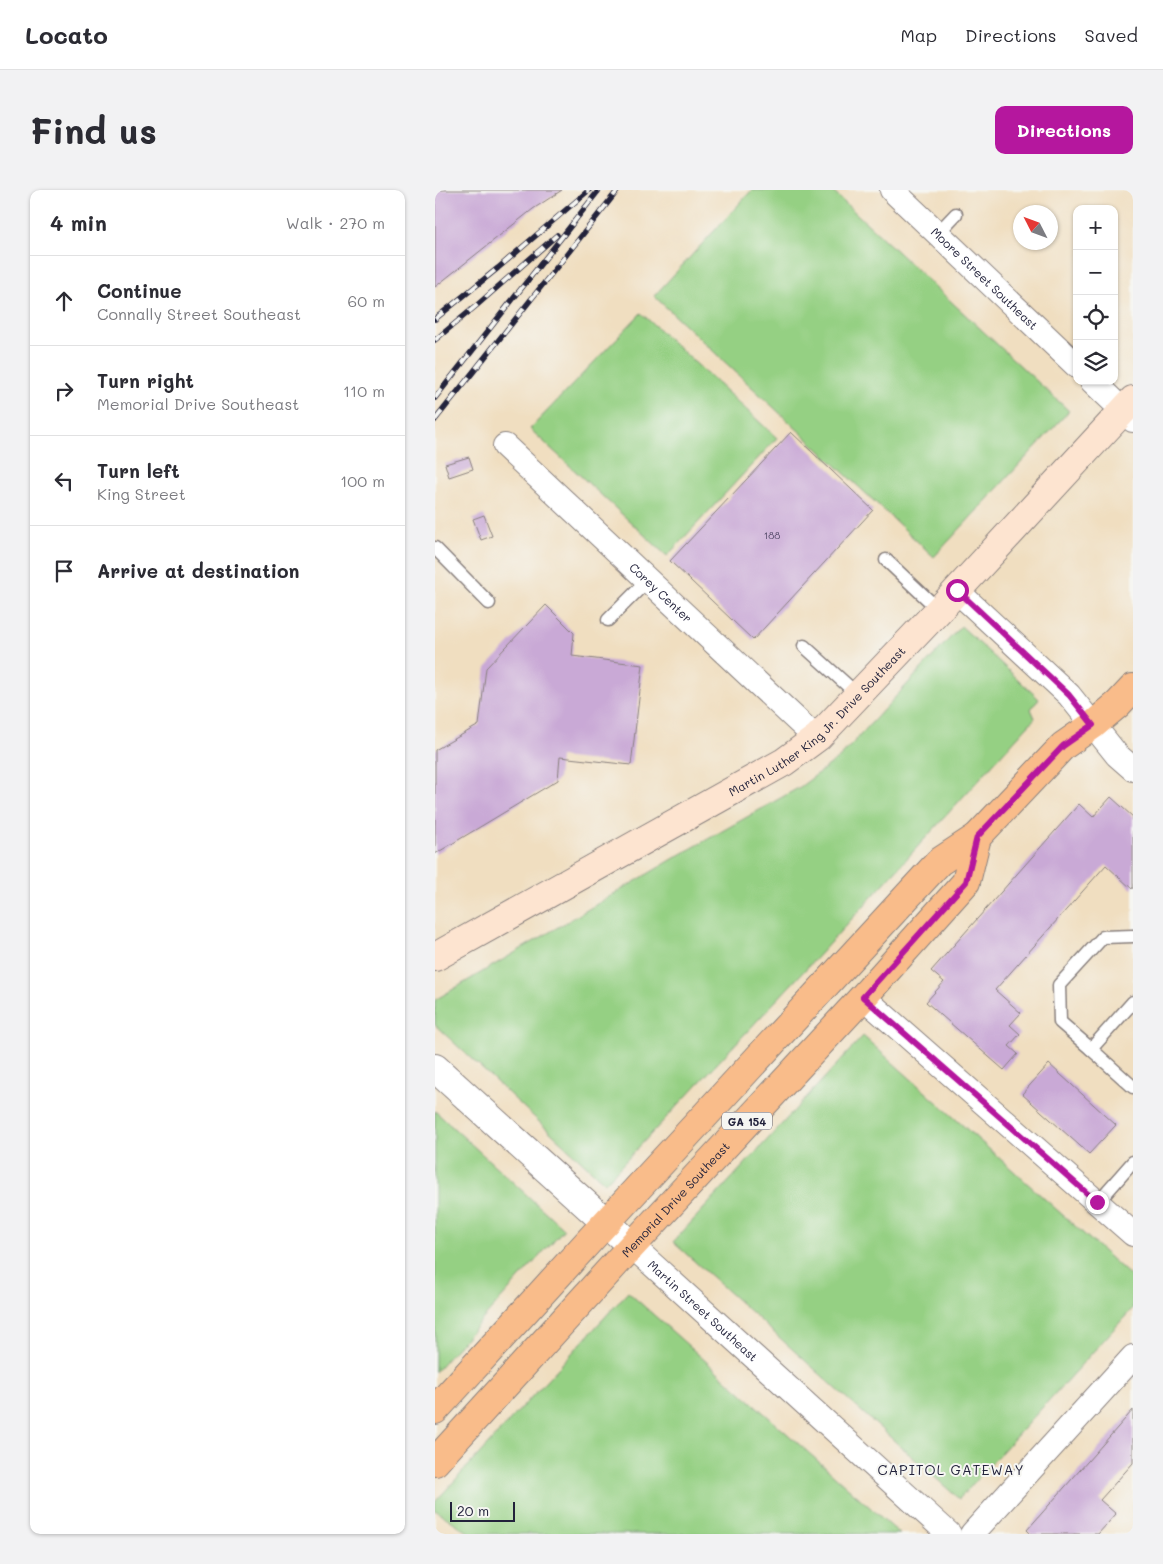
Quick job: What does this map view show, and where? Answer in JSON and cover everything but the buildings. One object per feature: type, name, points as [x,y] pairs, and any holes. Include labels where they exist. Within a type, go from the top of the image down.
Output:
[{"type":"main road","name":"Martin Luther King Jr. Drive Southeast","points":[[435,958],[784,762],[816,738],[1130,410]]},
{"type":"main road","name":"Memorial Drive Southeast","points":[[435,1410],[939,862],[977,837],[1063,746],[1093,725],[1118,704],[1133,688]]},
{"type":"main road","name":"Memorial Drive Southeast","points":[[435,1462],[863,997],[966,882],[977,837]]},
{"type":"street","name":"Moore Street Southeast","points":[[892,190],[1073,362]]},
{"type":"street","points":[[1098,385],[1130,410]]},
{"type":"street","name":"Corey Center","points":[[505,446],[816,738]]},
{"type":"street","points":[[948,600],[1069,695],[1117,755],[1133,769]]},
{"type":"street","points":[[863,997],[1133,1234]]},
{"type":"street","name":"Martin Street Southeast","points":[[435,1068],[949,1534]]},
{"type":"street","points":[[972,1534],[1133,1357]]},
{"type":"lane","points":[[937,234],[956,214]]},
{"type":"lane","points":[[435,548],[489,603]]},
{"type":"lane","points":[[886,560],[948,600]]},
{"type":"lane","points":[[608,620],[648,580]]},
{"type":"lane","points":[[804,646],[858,695]]},
{"type":"lane","points":[[1133,936],[1103,937],[1059,985],[1060,1022],[1133,1087]]},
{"type":"lane","points":[[1091,1049],[1133,1002]]},
{"type":"lane","points":[[1097,1202],[1133,1162]]},
{"type":"green space","points":[[752,190],[831,190],[1069,411],[934,557],[654,296]]},
{"type":"green space","points":[[641,313],[777,438],[667,556],[530,429]]},
{"type":"green space","points":[[961,626],[1039,699],[1031,709],[1035,718],[818,956],[605,1183],[435,1025],[435,1000],[678,856],[800,787],[840,757]]},
{"type":"green space","points":[[863,1036],[1133,1278],[1133,1308],[959,1499],[673,1242]]},
{"type":"green space","points":[[435,1111],[564,1229],[435,1372]]},
{"type":"green space","points":[[628,1292],[900,1534],[471,1534],[435,1510],[435,1502]]},
{"type":"railway","points":[[435,319],[589,190]]},
{"type":"railway","points":[[435,398],[599,190]]},
{"type":"railway","points":[[435,420],[618,190]]},
{"type":"railway","points":[[435,340],[557,235]]},
{"type":"district","name":"CAPITOL GATEWAY","points":[[951,1469]]},
{"type":"route","points":[[957,590],[1069,695],[1093,725],[1063,746],[977,837],[966,882],[863,997],[1097,1202]]}]
